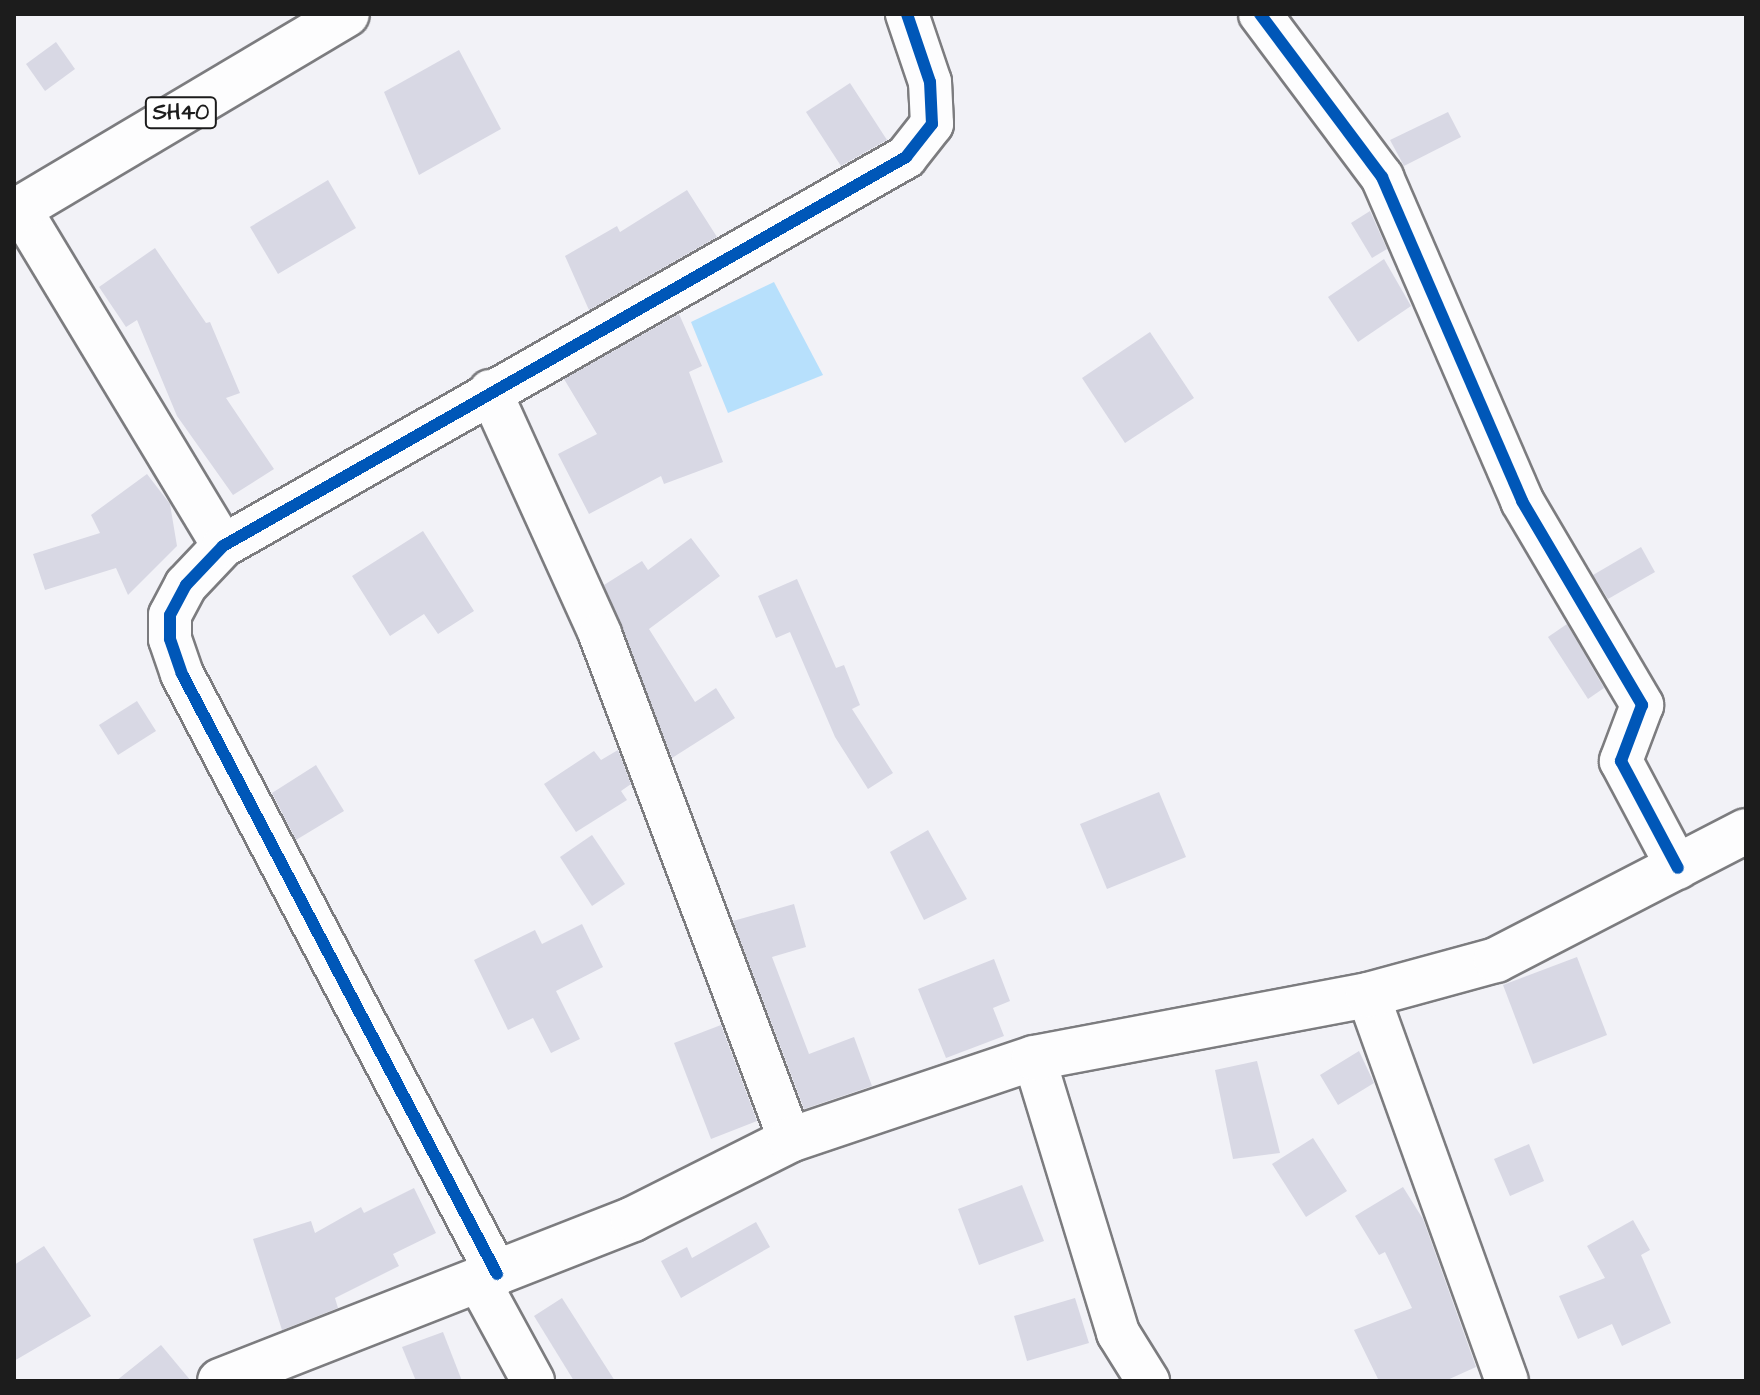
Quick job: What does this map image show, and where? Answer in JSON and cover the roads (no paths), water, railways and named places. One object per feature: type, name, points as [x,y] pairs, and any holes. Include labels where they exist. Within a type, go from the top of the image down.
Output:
[{"type":"main road","name":"SH40","points":[[17,211],[347,14]]},
{"type":"main road","points":[[220,1381],[633,1219],[790,1140],[1034,1058],[1368,995],[1496,960],[1746,831]]},
{"type":"street","points":[[533,1381],[488,1277],[182,674],[170,639],[170,615],[186,585],[223,546],[490,391],[906,157],[932,124],[930,82],[907,14]]},
{"type":"street","points":[[1260,14],[1382,177],[1522,501],[1642,705],[1621,761],[1678,868]]},
{"type":"street","points":[[17,211],[223,546]]},
{"type":"street","points":[[490,391],[600,634],[790,1140]]},
{"type":"street","points":[[1368,995],[1507,1381]]},
{"type":"street","points":[[1034,1058],[1118,1333],[1148,1381]]},
{"type":"water","points":[[774,282],[823,375],[728,413],[691,322]]}]
